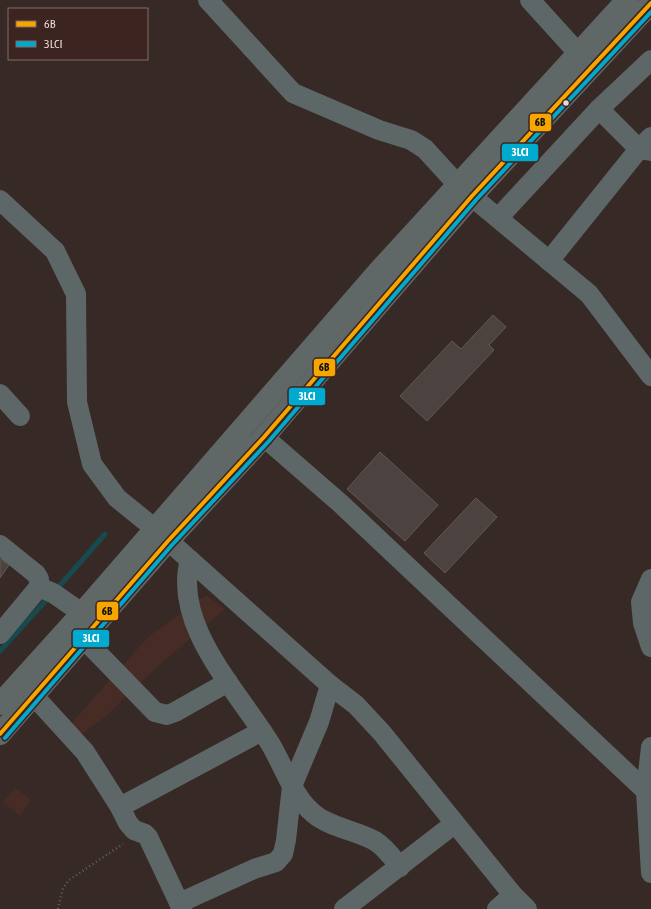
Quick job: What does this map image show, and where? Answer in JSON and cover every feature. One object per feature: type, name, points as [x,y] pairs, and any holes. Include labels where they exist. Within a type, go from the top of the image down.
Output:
[{"type":"main road","points":[[0,704],[82,613],[264,437],[465,191],[579,54],[627,0]]},
{"type":"main road","points":[[0,734],[83,638],[161,535],[378,272],[465,191],[651,3]]},
{"type":"street","points":[[208,0],[293,93],[379,130],[412,140],[425,149],[465,191],[589,294],[651,376]]},
{"type":"street","points":[[530,0],[579,54]]},
{"type":"street","points":[[498,218],[599,109],[651,60]]},
{"type":"street","points":[[549,261],[647,146],[599,109]]},
{"type":"street","points":[[0,200],[55,251],[76,294],[77,402],[92,464],[117,498],[190,560],[330,685],[356,705],[382,733],[454,824],[513,895],[527,909]]},
{"type":"street","points":[[0,394],[20,416]]},
{"type":"street","points":[[264,437],[340,503],[646,791]]},
{"type":"street","points":[[0,545],[36,574],[39,579],[39,587],[0,634]]},
{"type":"street","points":[[190,560],[186,573],[186,586],[190,612],[218,669],[262,731],[292,786],[314,814],[376,841],[400,867]]},
{"type":"street","points":[[651,579],[641,602],[642,623],[651,647]]},
{"type":"street","points":[[39,587],[53,593],[82,613]]},
{"type":"street","points":[[83,638],[155,712],[161,714],[175,712],[228,682]]},
{"type":"street","points":[[33,695],[85,752],[120,807],[128,823],[134,830],[145,834],[148,837],[181,906],[254,869],[276,862],[283,854],[292,786],[316,728],[330,685]]},
{"type":"street","points":[[120,807],[262,731]]},
{"type":"street","points":[[651,747],[646,791],[651,873]]},
{"type":"street","points":[[344,909],[454,824]]},
{"type":"street","points":[[497,909],[513,895]]},
{"type":"path","points":[[58,909],[63,888],[69,880],[140,833]]},
{"type":"shaded area","points":[[206,595],[225,609],[158,666],[106,716],[74,740],[66,729],[148,637]]},
{"type":"shaded area","points":[[16,788],[31,800],[20,816],[3,802]]},
{"type":"building","points":[[493,315],[506,327],[489,345],[494,350],[427,421],[400,396],[452,341],[461,349]]},
{"type":"building","points":[[380,452],[438,505],[405,541],[347,489]]},
{"type":"building","points":[[476,498],[497,517],[445,573],[424,553]]},
{"type":"building","points":[[1,559],[9,565],[0,578],[0,561]]},
{"type":"waterway","points":[[56,590],[105,534]]},
{"type":"waterway","points":[[0,651],[50,596]]},
{"type":"transit line","name":"6B","points":[[0,734],[168,541],[264,437],[472,196],[651,3]]},
{"type":"transit line","name":"3LCI","points":[[5,738],[172,545],[269,441],[476,200],[651,12]]}]
